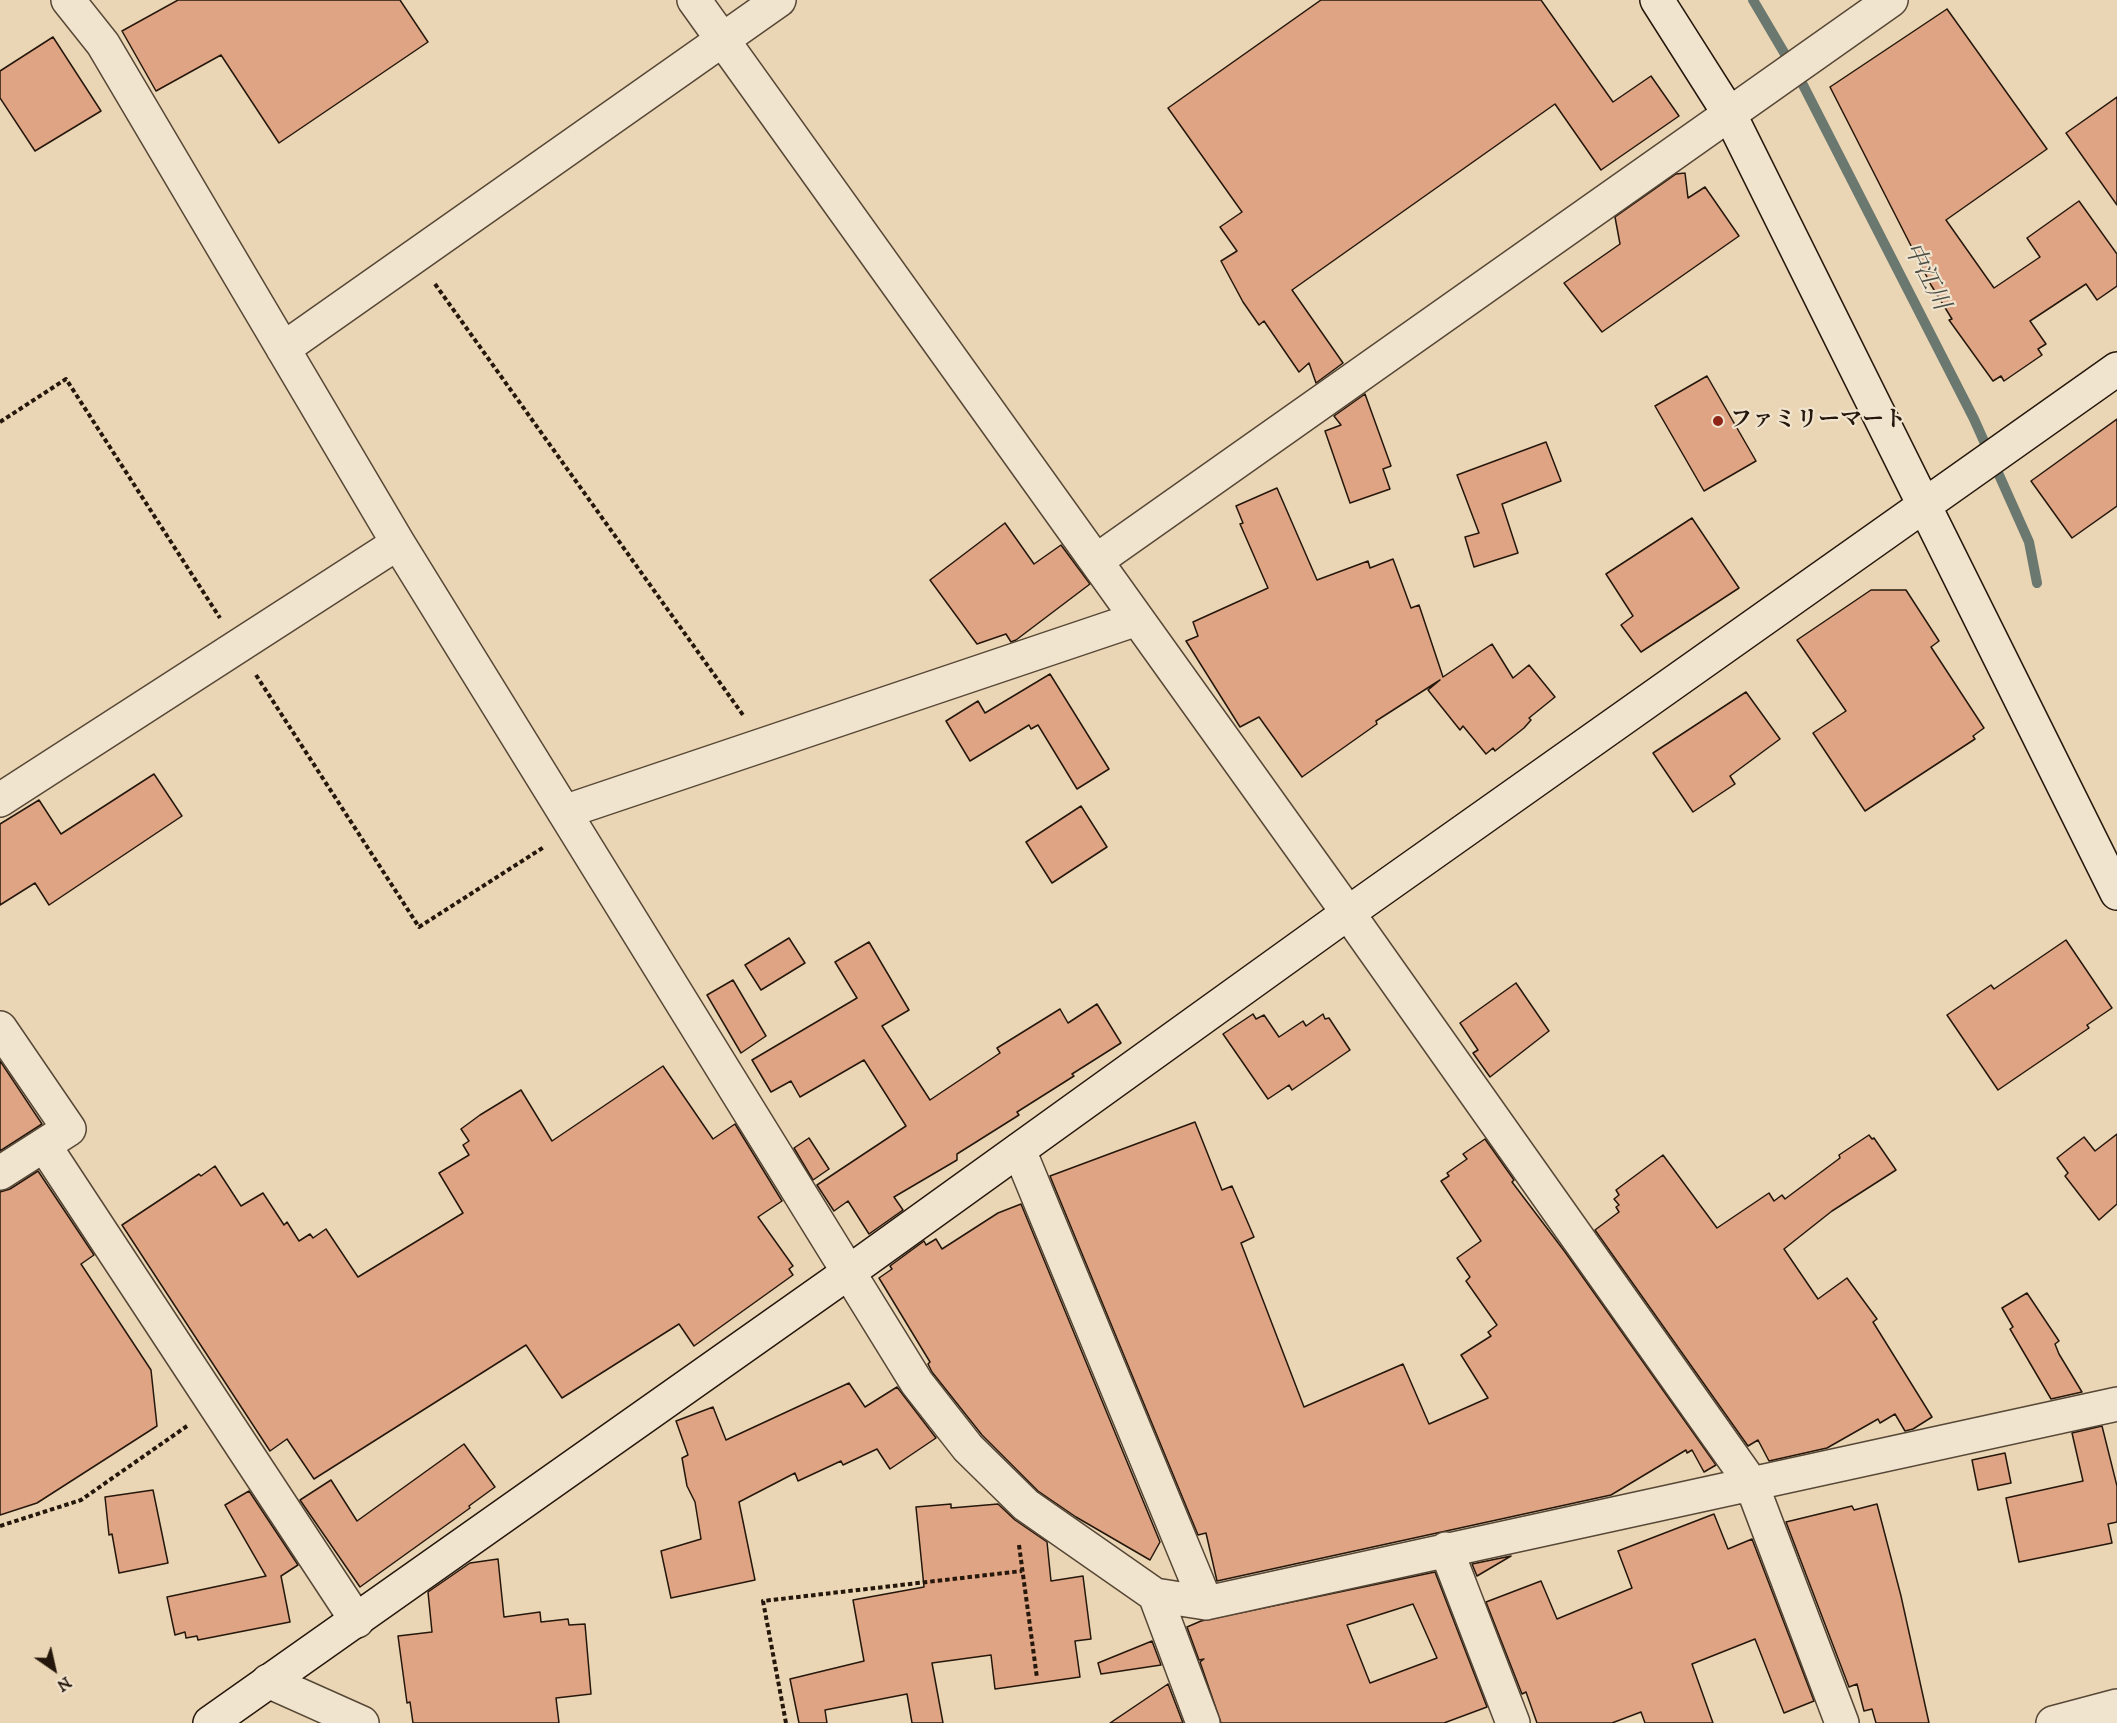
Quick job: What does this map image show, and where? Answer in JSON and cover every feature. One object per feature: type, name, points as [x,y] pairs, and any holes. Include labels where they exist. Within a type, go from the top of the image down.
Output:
[{"type":"street","points":[[68,0],[103,44],[398,543],[917,1383],[968,1448],[1026,1505],[1155,1594],[1206,1603],[2117,1404]]},
{"type":"street","points":[[694,0],[1348,913],[1751,1483],[1842,1723]]},
{"type":"street","points":[[283,349],[779,0]]},
{"type":"street","points":[[1657,0],[1742,107],[1924,507],[2117,893]]},
{"type":"street","points":[[1096,561],[1891,0]]},
{"type":"street","points":[[210,1723],[849,1272],[1348,913],[2117,369]]},
{"type":"street","points":[[0,800],[398,543]]},
{"type":"street","points":[[569,820],[764,745],[1137,619]]},
{"type":"street","points":[[0,1028],[69,1129],[0,1173]]},
{"type":"street","points":[[44,1145],[218,1405],[357,1621]]},
{"type":"street","points":[[1019,1150],[1206,1603]]},
{"type":"street","points":[[1446,1549],[1513,1723]]},
{"type":"street","points":[[1155,1594],[1203,1723]]},
{"type":"street","points":[[268,1681],[362,1723]]},
{"type":"street","points":[[2053,1723],[2117,1706]]},
{"type":"path","points":[[415,256],[764,745]]},
{"type":"path","points":[[0,422],[66,380],[419,927],[569,820]]},
{"type":"path","points":[[0,1526],[81,1500],[218,1405]]},
{"type":"path","points":[[1026,1505],[1016,1523],[1037,1678]]},
{"type":"path","points":[[786,1723],[763,1601],[1022,1571]]},
{"type":"building","points":[[178,0],[400,0],[428,42],[279,143],[221,55],[156,91],[122,31]]},
{"type":"building","points":[[1321,0],[1541,0],[1613,102],[1651,76],[1679,116],[1601,170],[1555,104],[1292,290],[1343,363],[1316,383],[1309,363],[1299,372],[1264,321],[1259,325],[1243,302],[1221,261],[1237,251],[1220,227],[1242,212],[1168,108]]},
{"type":"building","points":[[1947,9],[2047,149],[1946,220],[1994,288],[2040,257],[2027,238],[2079,201],[2117,254],[2117,286],[2097,300],[2086,284],[2030,321],[2046,344],[2038,349],[2042,355],[2004,381],[2001,376],[1993,381],[1949,320],[1952,319],[1931,285],[1830,87]]},
{"type":"building","points":[[53,37],[101,111],[35,151],[0,98],[0,71]]},
{"type":"building","points":[[2117,97],[2117,205],[2066,133]]},
{"type":"building","points":[[1685,173],[1688,198],[1705,187],[1739,236],[1602,332],[1564,283],[1620,244],[1615,217],[1676,174]]},
{"type":"building","points":[[1707,376],[1756,461],[1704,491],[1655,406]]},
{"type":"building","points":[[1365,394],[1391,466],[1383,469],[1390,489],[1350,503],[1325,431],[1341,425],[1334,416]]},
{"type":"building","points":[[2117,419],[2117,506],[2072,538],[2031,481]]},
{"type":"building","points":[[1546,442],[1561,481],[1502,504],[1518,553],[1474,567],[1465,537],[1479,533],[1457,475]]},
{"type":"building","points":[[1277,488],[1317,580],[1368,561],[1370,568],[1393,559],[1411,608],[1419,605],[1443,677],[1492,644],[1513,678],[1529,665],[1555,697],[1529,718],[1531,720],[1524,728],[1495,751],[1493,748],[1486,754],[1463,726],[1460,730],[1428,690],[1440,680],[1376,721],[1377,724],[1302,777],[1259,717],[1240,727],[1186,641],[1198,636],[1193,622],[1268,588],[1240,524],[1243,523],[1236,506]]},
{"type":"building","points":[[1692,518],[1739,588],[1641,652],[1621,625],[1633,616],[1606,574]]},
{"type":"building","points":[[1005,523],[1034,564],[1061,545],[1090,584],[1016,640],[1011,642],[1006,634],[977,644],[930,580]]},
{"type":"building","points":[[1871,590],[1906,590],[1939,641],[1931,647],[1984,728],[1973,736],[1975,739],[1865,811],[1813,733],[1846,711],[1797,640]]},
{"type":"building","points":[[1050,674],[1109,769],[1077,789],[1038,725],[1031,729],[1029,725],[970,761],[946,721],[978,701],[985,713]]},
{"type":"building","points":[[1746,692],[1780,739],[1730,776],[1735,784],[1693,812],[1653,753]]},
{"type":"building","points":[[154,774],[182,816],[49,905],[35,883],[0,905],[0,824],[39,800],[61,834]]},
{"type":"building","points":[[1081,806],[1107,847],[1052,883],[1026,842]]},
{"type":"building","points":[[789,938],[805,963],[761,990],[745,965]]},
{"type":"building","points":[[2066,940],[2112,1008],[2087,1025],[2089,1028],[1998,1090],[1947,1015],[1991,985],[1994,989]]},
{"type":"building","points":[[869,942],[909,1010],[882,1026],[930,1100],[1000,1053],[997,1048],[1060,1009],[1068,1023],[1097,1004],[1121,1043],[1017,1112],[1019,1115],[957,1154],[957,1160],[894,1197],[903,1210],[869,1234],[848,1201],[834,1211],[817,1185],[906,1126],[864,1060],[800,1097],[791,1081],[771,1092],[752,1060],[857,998],[835,962]]},
{"type":"building","points":[[733,980],[766,1036],[741,1053],[707,995]]},
{"type":"building","points":[[1516,983],[1549,1031],[1490,1077],[1473,1053],[1478,1050],[1460,1023]]},
{"type":"building","points":[[1253,1014],[1256,1019],[1264,1015],[1279,1037],[1303,1021],[1306,1026],[1323,1014],[1325,1019],[1329,1018],[1350,1050],[1292,1090],[1289,1085],[1268,1099],[1223,1034]]},
{"type":"building","points":[[0,1061],[42,1124],[0,1151]]},
{"type":"building","points":[[663,1066],[713,1139],[735,1124],[782,1201],[758,1217],[793,1266],[789,1269],[793,1275],[694,1346],[679,1324],[562,1398],[526,1345],[314,1479],[287,1439],[270,1451],[122,1225],[199,1174],[201,1176],[215,1166],[241,1206],[263,1193],[284,1225],[287,1222],[299,1241],[310,1234],[313,1238],[326,1229],[358,1277],[463,1213],[439,1173],[469,1155],[463,1145],[469,1141],[461,1129],[480,1115],[521,1090],[552,1141]]},
{"type":"building","points":[[1195,1122],[1222,1190],[1232,1186],[1254,1237],[1241,1243],[1304,1407],[1403,1364],[1429,1424],[1488,1398],[1461,1355],[1491,1336],[1488,1332],[1497,1325],[1466,1281],[1470,1277],[1457,1258],[1481,1241],[1441,1181],[1449,1176],[1447,1173],[1467,1159],[1463,1154],[1485,1139],[1514,1180],[1512,1182],[1565,1252],[1716,1465],[1704,1472],[1692,1450],[1687,1453],[1686,1450],[1611,1495],[1217,1581],[1206,1533],[1198,1535],[1050,1176]]},
{"type":"building","points":[[2117,1134],[2117,1204],[2099,1220],[2065,1176],[2068,1173],[2057,1158],[2084,1137],[2095,1151]]},
{"type":"building","points":[[1869,1135],[1872,1139],[1874,1138],[1896,1170],[1832,1211],[1784,1249],[1818,1299],[1847,1278],[1877,1319],[1873,1322],[1932,1417],[1913,1429],[1905,1431],[1895,1414],[1880,1423],[1878,1419],[1827,1448],[1769,1461],[1758,1440],[1748,1446],[1595,1230],[1619,1212],[1616,1207],[1619,1205],[1614,1199],[1619,1195],[1616,1190],[1663,1155],[1717,1228],[1769,1193],[1774,1201],[1782,1195],[1785,1199],[1840,1158],[1839,1155]]},
{"type":"building","points":[[809,1138],[829,1169],[813,1180],[794,1148]]},
{"type":"building","points":[[38,1171],[94,1255],[81,1264],[151,1370],[157,1426],[37,1503],[0,1515],[0,1192],[10,1189]]},
{"type":"building","points":[[1021,1204],[1160,1542],[1150,1560],[1076,1517],[1038,1491],[982,1435],[932,1372],[928,1364],[930,1362],[879,1278],[892,1269],[890,1266],[924,1241],[926,1245],[936,1239],[942,1249],[998,1213]]},
{"type":"building","points":[[2027,1293],[2059,1341],[2055,1344],[2059,1354],[2082,1392],[2051,1399],[2010,1329],[2013,1327],[2002,1308]]},
{"type":"building","points":[[849,1383],[865,1407],[897,1387],[936,1438],[890,1469],[877,1449],[843,1465],[841,1461],[798,1481],[795,1473],[739,1502],[755,1580],[671,1598],[661,1551],[701,1539],[695,1502],[687,1486],[682,1458],[688,1455],[676,1421],[713,1407],[726,1440]]},
{"type":"building","points":[[2102,1426],[2117,1486],[2117,1522],[2108,1524],[2112,1543],[2019,1562],[2006,1498],[2083,1481],[2072,1433]]},
{"type":"building","points":[[464,1444],[495,1487],[469,1506],[470,1508],[360,1587],[300,1500],[331,1480],[357,1521]]},
{"type":"building","points":[[2005,1453],[2011,1483],[1978,1490],[1972,1460]]},
{"type":"building","points":[[153,1490],[168,1563],[119,1573],[112,1534],[109,1535],[105,1497]]},
{"type":"building","points":[[249,1491],[298,1565],[281,1576],[290,1622],[198,1640],[197,1636],[186,1638],[185,1632],[175,1635],[167,1597],[266,1576],[225,1505]]},
{"type":"building","points":[[951,1504],[951,1508],[998,1504],[1015,1520],[1047,1542],[1051,1581],[1083,1576],[1091,1639],[1075,1641],[1080,1677],[995,1689],[991,1655],[932,1663],[943,1723],[912,1723],[907,1694],[825,1710],[827,1723],[799,1723],[790,1679],[864,1661],[853,1600],[924,1587],[916,1507]]},
{"type":"building","points":[[1877,1504],[1901,1596],[1929,1723],[1876,1723],[1872,1709],[1864,1711],[1857,1684],[1849,1687],[1786,1522],[1852,1506],[1854,1510]]},
{"type":"building","points":[[1714,1514],[1728,1549],[1752,1539],[1814,1701],[1784,1713],[1755,1639],[1692,1664],[1713,1723],[1645,1723],[1641,1712],[1612,1723],[1537,1723],[1526,1692],[1522,1694],[1486,1602],[1541,1581],[1557,1619],[1632,1588],[1618,1551]]},
{"type":"building","points":[[1511,1556],[1477,1576],[1472,1564]]},
{"type":"building","points":[[498,1559],[504,1617],[540,1612],[541,1622],[568,1619],[569,1625],[585,1624],[591,1694],[556,1698],[559,1723],[413,1723],[410,1702],[407,1703],[398,1636],[432,1632],[428,1592],[470,1563]]},
{"type":"building","points":[[1435,1572],[1487,1707],[1444,1723],[1221,1723],[1200,1662],[1204,1659],[1199,1660],[1187,1627],[1201,1621]],"holes":[[[1413,1604],[1437,1658],[1370,1683],[1347,1625]]]},
{"type":"building","points":[[1152,1641],[1161,1665],[1101,1674],[1098,1663]]},
{"type":"building","points":[[1168,1684],[1183,1723],[1110,1723],[1159,1690]]},
{"type":"waterway","name":"中江川","points":[[1753,0],[1802,83],[1974,419],[2029,542],[2037,583]]},
{"type":"place","name":"ファミリーマート","points":[[1718,421]]}]
